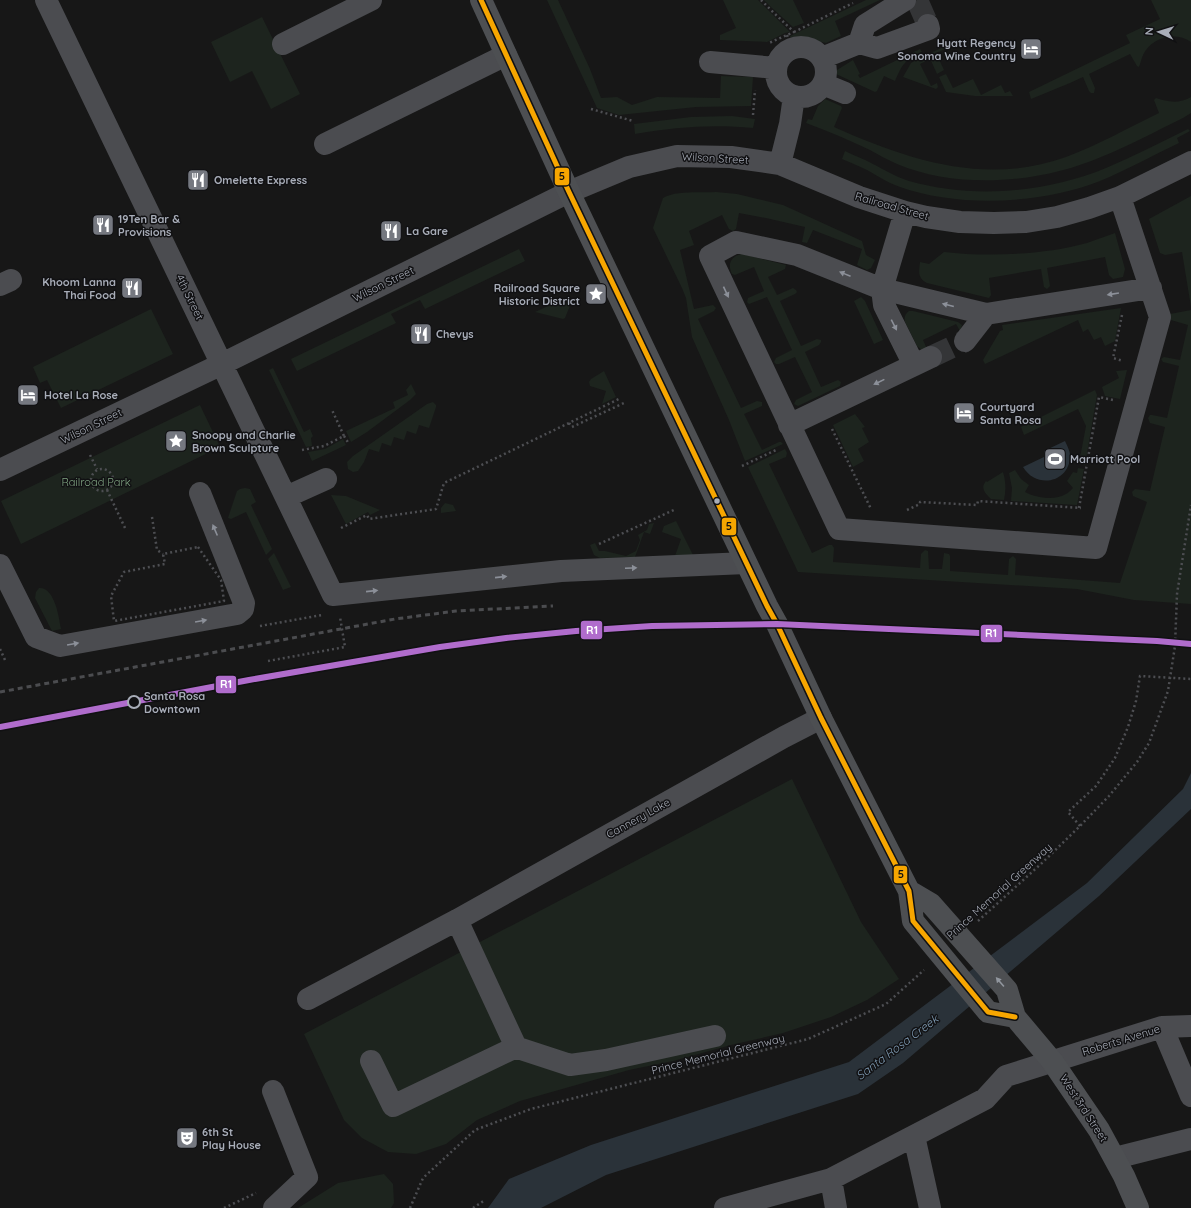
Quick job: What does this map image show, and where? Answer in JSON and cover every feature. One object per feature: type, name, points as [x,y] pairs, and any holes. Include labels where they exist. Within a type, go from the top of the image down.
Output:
[{"type":"main road","name":"West 3rd Street","points":[[481,0],[570,192],[746,563],[777,624],[821,718],[909,891],[931,904],[1007,990],[1015,1017],[1052,1061],[1099,1130],[1115,1158],[1138,1208]]},
{"type":"street","name":"4th Street","points":[[46,0],[286,497],[336,604]]},
{"type":"street","points":[[283,44],[371,0]]},
{"type":"street","points":[[859,43],[865,25],[905,0]]},
{"type":"street","points":[[822,58],[859,43],[877,48],[930,29],[928,25]]},
{"type":"street","points":[[796,47],[811,49],[817,52],[822,58],[826,71],[823,84],[818,90],[811,95],[803,97],[794,96],[782,89],[776,75],[776,68],[778,60],[783,54],[796,47]]},
{"type":"street","points":[[325,144],[506,55]]},
{"type":"street","points":[[710,62],[776,68]]},
{"type":"street","points":[[823,84],[845,93]]},
{"type":"street","points":[[780,164],[790,124],[794,96]]},
{"type":"street","name":"Wilson Street","points":[[0,470],[222,364],[570,192],[629,167],[677,156],[731,157],[780,164]]},
{"type":"street","name":"Railroad Street","points":[[780,164],[860,197],[905,212],[960,222],[994,223],[1026,222],[1057,217],[1089,208],[1120,197],[1191,162]]},
{"type":"street","points":[[1120,197],[1151,288],[1160,317],[1096,548],[839,529],[710,256],[736,242],[797,255],[882,289],[986,314],[1151,288]]},
{"type":"street","points":[[789,425],[922,361],[884,306],[882,289],[905,212]]},
{"type":"street","points":[[965,341],[986,314]]},
{"type":"street","points":[[286,497],[326,479]]},
{"type":"street","points":[[0,565],[36,637],[60,646],[237,614],[243,609],[244,602],[200,493]]},
{"type":"street","points":[[336,604],[561,571],[746,563]]},
{"type":"street","name":"Cannery Lake","points":[[308,999],[457,920],[784,737],[821,718]]},
{"type":"street","points":[[457,920],[515,1047]]},
{"type":"street","name":"Roberts Avenue","points":[[725,1208],[831,1179],[985,1099],[1006,1076],[1162,1027],[1191,1026]]},
{"type":"street","points":[[1162,1027],[1191,1096]]},
{"type":"street","points":[[371,1061],[393,1106],[515,1047],[570,1065],[606,1060],[715,1036]]},
{"type":"street","points":[[273,1091],[307,1177],[274,1208]]},
{"type":"street","points":[[914,1136],[930,1208]]},
{"type":"street","points":[[1115,1158],[1191,1139]]},
{"type":"street","points":[[831,1179],[836,1208]]},
{"type":"path","points":[[761,0],[794,32]]},
{"type":"path","points":[[766,44],[860,0]]},
{"type":"path","points":[[786,35],[789,41]]},
{"type":"path","points":[[753,115],[756,85]]},
{"type":"path","points":[[591,109],[633,120]]},
{"type":"path","points":[[1122,315],[1113,358],[1124,361]]},
{"type":"path","points":[[1079,508],[1099,397],[1114,400]]},
{"type":"path","points":[[341,528],[367,515],[369,519],[436,509],[444,483],[621,398]]},
{"type":"path","points":[[569,423],[572,427],[624,403]]},
{"type":"path","points":[[332,410],[349,444]]},
{"type":"path","points":[[830,424],[873,513]]},
{"type":"path","points":[[302,450],[324,446],[344,436]]},
{"type":"path","points":[[742,466],[776,449]]},
{"type":"path","points":[[90,455],[97,469]]},
{"type":"path","points":[[97,469],[107,469],[112,474],[114,481],[107,490],[100,491],[91,484],[91,476],[97,469]]},
{"type":"path","points":[[107,490],[126,530]]},
{"type":"path","points":[[902,512],[920,504],[920,502],[977,505],[978,501],[1086,508]]},
{"type":"path","name":"Prince Memorial Greenway","points":[[973,926],[1042,863],[1109,796],[1137,762],[1149,743],[1168,691],[1175,646],[1177,594],[1191,505]]},
{"type":"path","points":[[600,544],[676,510]]},
{"type":"path","points":[[152,517],[157,550],[163,554],[198,548],[221,580],[224,601],[114,621],[111,596],[124,572],[165,564],[163,554]]},
{"type":"path","points":[[268,661],[345,647],[336,604]]},
{"type":"path","points":[[0,649],[5,660]]},
{"type":"path","points":[[1080,826],[1068,812],[1096,786],[1115,758],[1128,727],[1136,701],[1140,676],[1191,679]]},
{"type":"path","name":"Prince Memorial Greenway","points":[[410,1208],[423,1178],[475,1130],[531,1109],[808,1039],[886,1004],[927,968]]},
{"type":"path","points":[[472,1208],[485,1200]]},
{"type":"green space","points":[[547,0],[558,0],[590,69],[601,98],[617,97],[632,105],[657,97],[720,98],[721,76],[753,77],[751,106],[696,107],[619,115],[597,108]]},
{"type":"green space","points":[[723,0],[758,0],[790,32],[767,42],[720,40],[720,35],[736,28]]},
{"type":"green space","points":[[764,0],[793,0],[804,23],[793,27]]},
{"type":"green space","points":[[866,0],[880,0],[835,21],[841,36],[826,43],[804,38],[791,40],[790,36]]},
{"type":"green space","points":[[1151,0],[1191,0],[1191,42],[1179,37],[1167,37],[1155,41],[1150,45],[1143,56],[1139,67],[1130,54],[1089,74],[1095,88],[1094,93],[1089,91],[1083,77],[1031,99],[1029,92],[1130,43],[1126,35],[1160,19]]},
{"type":"green space","points":[[262,17],[300,94],[271,109],[252,71],[230,82],[211,42]]},
{"type":"green space","points":[[951,44],[952,46],[936,53],[944,70],[937,74],[928,54]]},
{"type":"green space","points":[[920,49],[922,52],[905,63],[895,81],[884,76],[877,91],[875,92],[836,74],[837,70],[853,60],[860,74],[858,75],[860,78]]},
{"type":"green space","points":[[924,56],[926,61],[920,64],[931,86],[937,83],[938,87],[936,89],[903,77],[911,63]]},
{"type":"green space","points":[[946,74],[953,88],[973,79],[981,95],[1001,85],[1005,93],[1010,91],[1013,96],[975,96],[946,92],[939,77]]},
{"type":"green space","points":[[1191,97],[1191,113],[1111,153],[1078,166],[1053,173],[1000,180],[947,178],[921,172],[897,164],[870,150],[806,123],[808,119],[812,120],[818,106],[825,99],[841,106],[842,108],[834,127],[890,150],[919,159],[948,165],[977,169],[1006,169],[1036,165],[1066,157],[1101,142],[1159,113],[1154,100],[1156,98],[1174,102],[1182,101]]},
{"type":"green space","points":[[732,116],[755,119],[753,128],[723,126],[694,127],[635,134],[634,124],[691,117]]},
{"type":"green space","points":[[1188,129],[1190,131],[1177,138],[1179,143],[1110,177],[1077,189],[1027,199],[974,200],[923,194],[896,185],[842,159],[845,151],[900,178],[933,187],[958,190],[1009,191],[1034,188],[1083,176],[1106,168]]},
{"type":"green space","points":[[716,192],[737,194],[783,205],[862,241],[866,255],[875,260],[871,268],[867,270],[857,265],[862,249],[813,230],[807,243],[802,242],[805,227],[739,213],[736,229],[733,231],[729,229],[722,215],[689,231],[694,245],[680,250],[694,309],[713,305],[716,308],[714,311],[698,319],[741,408],[757,401],[762,402],[762,406],[744,414],[762,450],[779,442],[783,444],[745,461],[729,420],[692,337],[686,298],[653,228],[663,198],[668,195]]},
{"type":"green space","points":[[1191,196],[1191,307],[1182,252],[1165,255],[1160,253],[1149,219]]},
{"type":"green space","points":[[1115,233],[1125,269],[1123,277],[1113,279],[1109,275],[1105,257],[1047,268],[1050,286],[1047,289],[1044,287],[1041,269],[989,278],[991,295],[989,298],[927,283],[920,277],[919,274],[920,262],[929,264],[944,252],[997,255],[1053,250],[1087,243]]},
{"type":"green space","points":[[519,249],[525,261],[425,309],[420,300],[391,314],[396,323],[297,371],[291,359]]},
{"type":"green space","points":[[742,254],[786,265],[785,269],[768,277],[777,295],[793,288],[797,292],[780,301],[801,346],[817,339],[821,340],[819,345],[805,352],[821,387],[838,380],[841,382],[840,386],[798,406],[794,404],[796,400],[812,392],[795,357],[779,364],[774,362],[776,358],[792,350],[767,297],[749,304],[747,302],[748,298],[764,291],[754,267],[735,275],[732,274],[730,267],[731,261],[738,255]]},
{"type":"green space","points":[[568,297],[571,303],[565,318],[563,319],[535,312]]},
{"type":"green space","points":[[861,297],[865,301],[883,340],[874,344],[854,301]]},
{"type":"green space","points":[[1121,308],[1115,341],[1105,346],[1101,337],[1094,340],[1088,329],[1083,332],[1078,320],[985,364],[983,360],[1000,331],[1003,330],[1002,325]]},
{"type":"green space","points":[[151,309],[173,354],[61,408],[47,380],[40,383],[33,367]]},
{"type":"green space","points":[[1191,310],[1191,604],[1134,600],[1077,589],[798,572],[748,467],[785,449],[787,453],[786,457],[769,464],[812,553],[832,545],[834,548],[833,562],[920,568],[921,554],[925,550],[928,551],[929,569],[942,569],[944,553],[949,554],[950,556],[950,571],[1008,575],[1009,559],[1013,556],[1016,559],[1015,575],[1120,583],[1147,502],[1133,496],[1132,492],[1135,489],[1150,491],[1165,427],[1150,423],[1148,418],[1152,415],[1167,418],[1179,366],[1163,362],[1161,359],[1164,357],[1180,360],[1188,325],[1171,320],[1169,318],[1170,314]]},
{"type":"green space","points":[[909,311],[958,322],[962,325],[960,331],[956,324],[923,340],[927,349],[922,350],[917,346],[905,322],[905,316]]},
{"type":"green space","points":[[273,368],[304,432],[310,429],[313,436],[311,438],[312,446],[306,447],[269,370]]},
{"type":"green space","points":[[1127,370],[1120,399],[1105,396],[1102,387],[1119,378],[1116,371]]},
{"type":"green space","points":[[604,371],[616,397],[602,404],[606,391],[590,386],[589,382],[591,379]]},
{"type":"green space","points":[[411,384],[416,394],[410,400],[351,442],[346,431],[395,408],[393,402],[408,395],[406,390]]},
{"type":"green space","points":[[1095,390],[1097,395],[1085,465],[1079,463],[1086,426],[1078,409],[1024,435],[1021,427]]},
{"type":"green space","points":[[433,402],[436,407],[429,428],[419,425],[416,434],[407,431],[404,440],[394,437],[391,446],[382,443],[379,452],[369,449],[364,462],[358,471],[353,472],[348,469],[347,462],[353,456],[427,404]]},
{"type":"green space","name":"Railroad Park","points":[[200,405],[220,447],[21,544],[1,501]]},
{"type":"green space","points":[[855,414],[865,427],[862,428],[869,442],[858,449],[864,461],[853,467],[833,425]]},
{"type":"green space","points":[[343,439],[346,445],[312,461],[308,452],[325,449]]},
{"type":"green space","points":[[1078,468],[1084,469],[1077,505],[1011,501],[1012,488],[1009,473],[1015,470],[1021,479],[1029,485],[1025,492],[1034,496],[1051,498],[1067,494],[1073,488],[1067,481],[1073,472],[1077,473]]},
{"type":"green space","points":[[1003,472],[1005,479],[1004,500],[991,499],[987,495],[983,486],[986,481],[987,482]]},
{"type":"green space","points":[[245,488],[250,489],[256,502],[251,505],[272,549],[266,555],[246,512],[231,519],[228,518],[237,491]]},
{"type":"green space","points":[[331,495],[346,496],[380,510],[370,515],[368,512],[346,524]]},
{"type":"green space","points":[[445,503],[453,505],[456,511],[441,513],[441,508]]},
{"type":"green space","points":[[676,521],[695,559],[675,556],[681,539],[662,532],[664,526]]},
{"type":"green space","points":[[654,523],[650,534],[644,532],[635,557],[600,558],[594,555],[590,545],[595,543],[599,551],[626,556],[636,551],[640,540],[638,535],[647,530],[649,524]]},
{"type":"green space","points":[[274,553],[291,587],[283,590],[268,559]]},
{"type":"green space","points":[[39,588],[49,592],[55,604],[61,629],[52,631],[35,598],[36,592]]},
{"type":"green space","points":[[792,779],[861,922],[899,979],[867,1000],[831,1017],[783,1033],[673,1061],[629,1070],[520,1101],[477,1120],[446,1144],[416,1154],[388,1152],[362,1138],[344,1120],[304,1034]]},
{"type":"green space","points":[[384,1174],[393,1184],[394,1203],[391,1208],[298,1208],[338,1183]]},
{"type":"water","name":"Marriott Pool","points":[[1065,441],[1070,454],[1069,465],[1065,472],[1059,477],[1052,480],[1036,479],[1023,467],[1046,456],[1044,451]]},
{"type":"water","name":"Santa Rosa Creek","points":[[1191,773],[1191,809],[1099,896],[903,1063],[858,1094],[606,1175],[541,1208],[488,1208],[509,1179],[591,1145],[849,1062],[1087,883],[1183,789]]},
{"type":"tunnel","points":[[917,0],[928,25]]},
{"type":"tunnel","points":[[931,357],[965,341]]},
{"type":"railway","points":[[0,692],[395,619],[456,611],[553,606]]},
{"type":"transit line","name":"5","points":[[481,0],[569,192],[767,606],[821,718],[909,891],[913,921],[988,1012],[1015,1017]]},
{"type":"transit line","name":"R1","points":[[0,727],[249,680],[440,647],[506,638],[576,631],[652,626],[777,624],[1157,641],[1191,644]]},
{"type":"place","name":"Hyatt Regency Sonoma Wine Country","points":[[1031,49]]},
{"type":"place","name":"Omelette Express","points":[[198,180]]},
{"type":"place","name":"19Ten Bar & Provisions","points":[[103,225]]},
{"type":"place","name":"La Gare","points":[[391,231]]},
{"type":"place","name":"Khoom Lanna Thai Food","points":[[132,288]]},
{"type":"place","name":"Railroad Square Historic District","points":[[596,294]]},
{"type":"place","name":"Chevys","points":[[421,334]]},
{"type":"place","name":"Hotel La Rose","points":[[28,395]]},
{"type":"place","name":"Courtyard Santa Rosa","points":[[964,413]]},
{"type":"place","name":"Snoopy and Charlie Brown Sculpture","points":[[176,441]]},
{"type":"place","name":"Marriott Pool","points":[[1055,459]]},
{"type":"place","name":"Santa Rosa Downtown","points":[[134,702]]},
{"type":"place","name":"6th St Play House","points":[[187,1138]]}]
